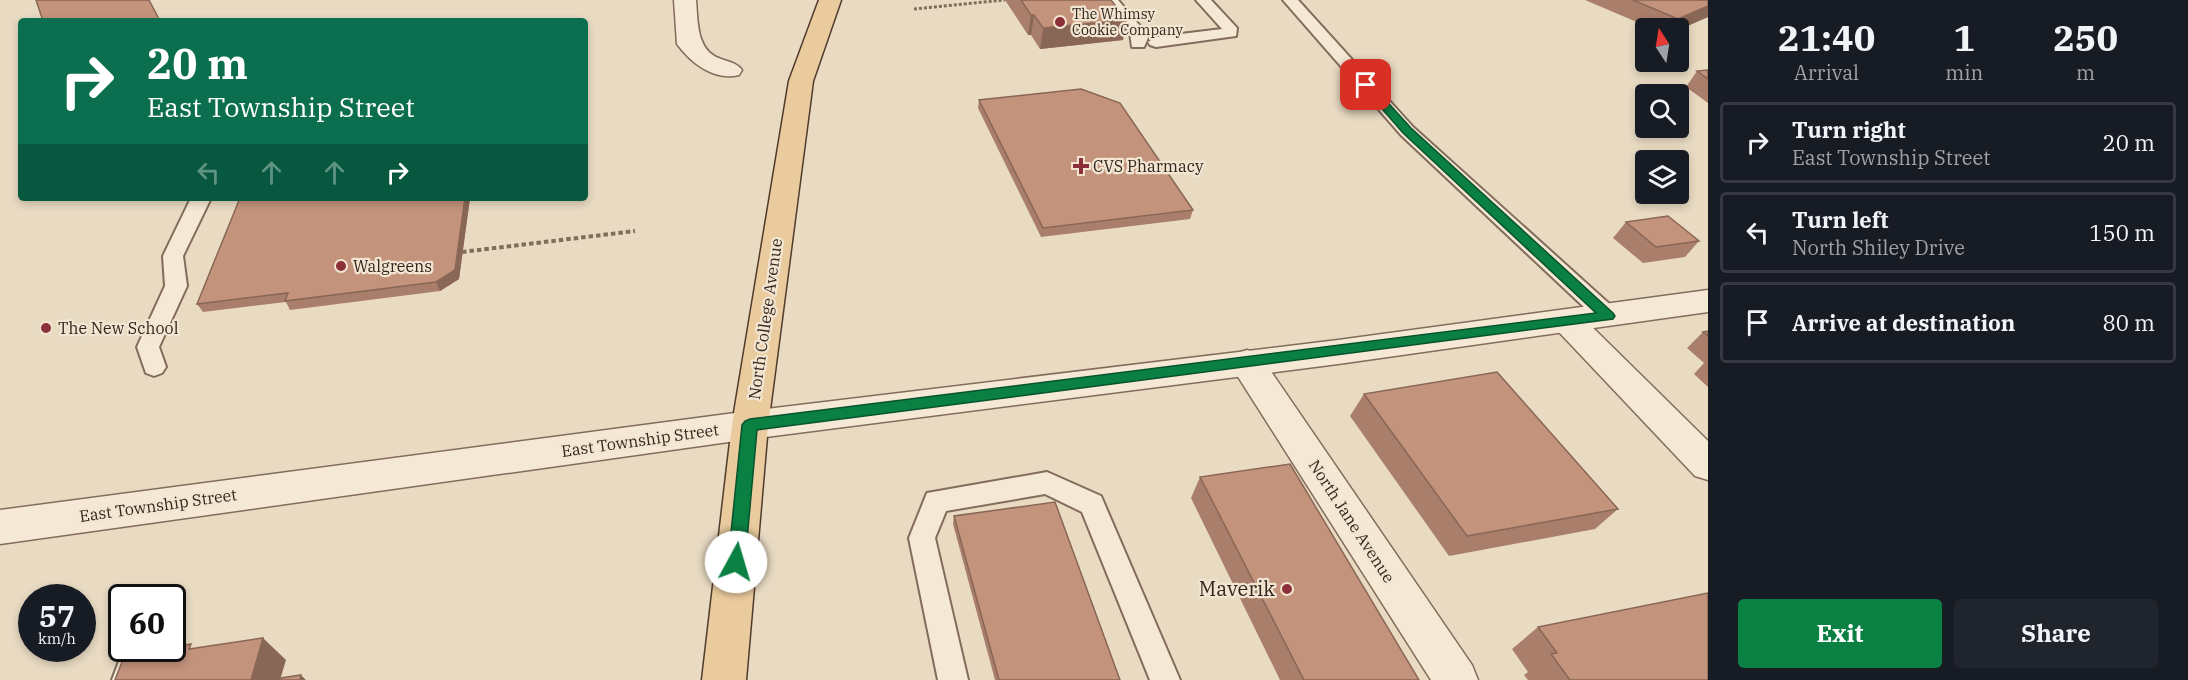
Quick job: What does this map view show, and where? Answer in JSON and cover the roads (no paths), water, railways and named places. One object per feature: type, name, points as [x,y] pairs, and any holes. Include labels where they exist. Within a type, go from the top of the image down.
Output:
[{"type":"main road","name":"North College Avenue","points":[[724,680],[750,425],[801,81],[830,0]]},
{"type":"street","points":[[685,0],[689,44],[706,62],[730,70]]},
{"type":"street","name":"East Township Street","points":[[0,527],[750,425],[1568,322],[1708,301]]},
{"type":"street","points":[[1568,322],[1708,465]]},
{"type":"street","name":"North Jane Avenue","points":[[1247,363],[1456,680]]},
{"type":"lane","points":[[1110,0],[1137,32],[1140,38],[1138,44]]},
{"type":"lane","points":[[1156,42],[1230,33],[1229,28],[1203,0]]},
{"type":"lane","points":[[1290,0],[1407,131],[1608,316]]},
{"type":"lane","points":[[154,367],[148,348],[176,286],[173,256],[200,201]]},
{"type":"lane","points":[[953,680],[922,538],[936,501],[1047,483],[1092,504],[1165,680]]},
{"type":"lane","points":[[127,680],[134,662]]},
{"type":"place","name":"The Whimsy Cookie Company","points":[[1060,22]]},
{"type":"place","name":"CVS Pharmacy","points":[[1081,166]]},
{"type":"place","name":"Walgreens","points":[[341,266]]},
{"type":"place","name":"The New School","points":[[46,328]]},
{"type":"place","name":"Maverik","points":[[1287,589]]}]
